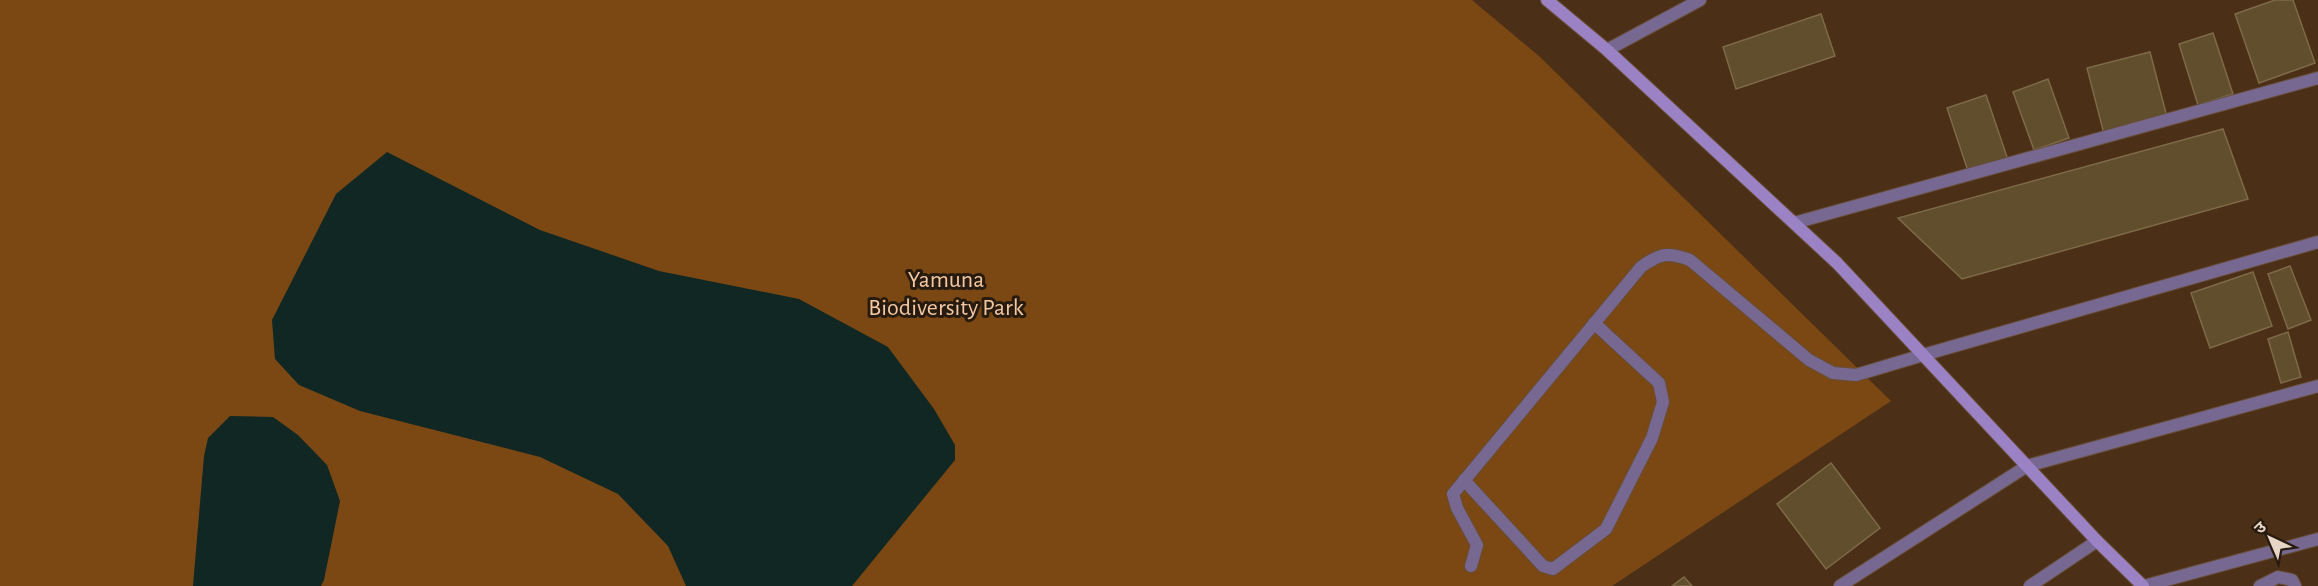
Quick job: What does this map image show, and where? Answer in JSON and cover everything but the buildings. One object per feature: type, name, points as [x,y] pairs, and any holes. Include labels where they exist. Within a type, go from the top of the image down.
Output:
[{"type":"street","points":[[1547,0],[1606,50],[1837,263],[2097,541],[2143,586],[2318,539]]},
{"type":"street","points":[[1606,50],[1700,0]]},
{"type":"street","points":[[1794,223],[2318,78]]},
{"type":"street","points":[[1471,566],[1476,545],[1457,508],[1453,494],[1641,267],[1655,257],[1673,254],[1690,260],[1809,360],[1833,373],[1856,375],[2318,242]]},
{"type":"street","points":[[1464,480],[1543,566],[1553,569],[1606,529],[1652,438],[1663,402],[1659,383],[1594,324]]},
{"type":"street","points":[[1840,586],[2027,466],[2318,386]]},
{"type":"street","points":[[2030,586],[2097,541]]},
{"type":"street","points":[[2260,586],[2278,577],[2292,580],[2295,586]]},
{"type":"green space","name":"Yamuna Biodiversity Park","points":[[0,0],[1472,0],[1539,56],[1891,401],[1612,586],[0,586]]},
{"type":"water","points":[[387,152],[540,230],[659,271],[799,299],[888,347],[934,409],[955,445],[955,460],[852,586],[686,586],[668,546],[618,494],[540,457],[360,411],[299,385],[275,359],[272,320],[336,194]]},
{"type":"water","points":[[230,416],[273,417],[298,435],[327,465],[340,501],[321,586],[193,586],[204,456],[208,438]]}]
